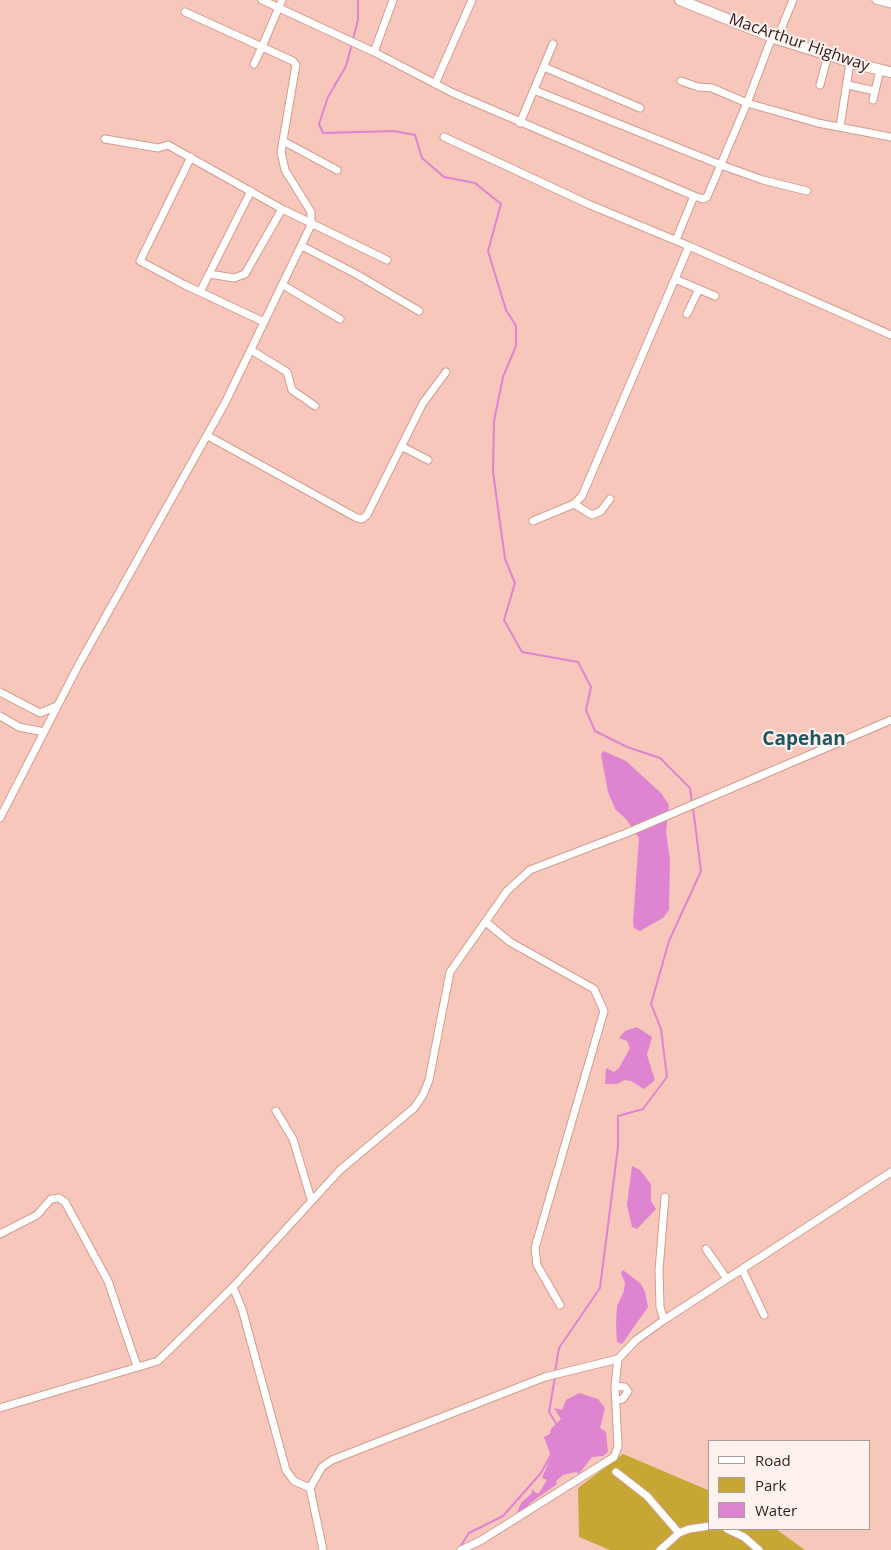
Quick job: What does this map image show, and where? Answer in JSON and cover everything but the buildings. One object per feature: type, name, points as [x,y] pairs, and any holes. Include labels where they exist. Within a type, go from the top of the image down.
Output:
[{"type":"highway","name":"MacArthur Highway","points":[[680,0],[774,38],[850,62],[891,72]]},
{"type":"street","points":[[262,0],[520,123],[694,196],[706,198],[774,38],[793,0]]},
{"type":"street","points":[[254,64],[282,0]]},
{"type":"street","points":[[374,52],[393,0]]},
{"type":"street","points":[[435,84],[472,0]]},
{"type":"street","points":[[876,0],[891,4]]},
{"type":"street","points":[[0,818],[57,706],[208,436],[312,222],[309,208],[285,170],[281,152],[296,65],[293,61],[185,12]]},
{"type":"street","points":[[520,123],[554,44]]},
{"type":"street","points":[[820,85],[828,55]]},
{"type":"street","points":[[840,127],[848,85],[850,62]]},
{"type":"street","points":[[544,67],[640,108]]},
{"type":"street","points":[[874,100],[880,70]]},
{"type":"street","points":[[681,81],[698,87],[712,88],[747,103],[840,127],[891,137]]},
{"type":"street","points":[[848,85],[875,91]]},
{"type":"street","points":[[534,90],[721,165],[763,180],[806,191]]},
{"type":"street","points":[[444,137],[588,204],[676,240],[891,335]]},
{"type":"street","points":[[104,139],[158,148],[168,145],[282,209],[387,260]]},
{"type":"street","points":[[283,141],[338,170]]},
{"type":"street","points":[[191,157],[139,259],[143,264],[264,322]]},
{"type":"street","points":[[200,292],[250,191]]},
{"type":"street","points":[[676,240],[694,196]]},
{"type":"street","points":[[209,274],[234,278],[244,274],[282,209]]},
{"type":"street","points":[[302,246],[356,274],[419,311]]},
{"type":"street","points":[[533,521],[574,504],[582,496],[689,246]]},
{"type":"street","points":[[675,279],[715,296]]},
{"type":"street","points":[[283,285],[340,319]]},
{"type":"street","points":[[687,314],[699,289]]},
{"type":"street","points":[[251,350],[287,372],[292,390],[315,406]]},
{"type":"street","points":[[208,436],[360,519],[367,515],[423,404],[446,372]]},
{"type":"street","points":[[401,446],[428,460]]},
{"type":"street","points":[[574,504],[592,515],[601,511],[610,499]]},
{"type":"street","points":[[0,692],[40,713],[48,723]]},
{"type":"street","points":[[40,713],[57,706]]},
{"type":"street","points":[[0,716],[20,727],[44,732]]},
{"type":"street","points":[[0,1408],[158,1361],[232,1287],[311,1199],[346,1164],[414,1108],[423,1095],[428,1080],[450,972],[507,891],[530,870],[677,811],[891,720]]},
{"type":"street","points":[[486,922],[510,942],[594,989],[604,1011],[535,1248],[536,1265],[560,1305]]},
{"type":"street","points":[[276,1111],[293,1139],[311,1199]]},
{"type":"street","points":[[323,1550],[310,1488],[322,1467],[341,1456],[559,1372],[615,1360],[636,1340],[664,1320],[891,1172]]},
{"type":"street","points":[[664,1320],[660,1307],[659,1270],[665,1197]]},
{"type":"street","points":[[0,1234],[37,1215],[51,1200],[59,1198],[65,1202],[108,1282],[137,1366]]},
{"type":"street","points":[[706,1249],[727,1279]]},
{"type":"street","points":[[742,1269],[764,1315]]},
{"type":"street","points":[[232,1287],[242,1309],[286,1470],[294,1480],[310,1488]]},
{"type":"street","points":[[464,1549],[480,1541],[614,1457],[618,1447],[615,1360]]},
{"type":"street","points":[[615,1386],[626,1387],[628,1391],[623,1399],[616,1400]]},
{"type":"street","points":[[616,1472],[647,1496],[679,1533]]},
{"type":"street","points":[[660,1550],[679,1533],[688,1529],[708,1526]]},
{"type":"street","points":[[729,1530],[744,1537],[759,1550]]},
{"type":"street","points":[[480,1541],[481,1550]]},
{"type":"green space","points":[[623,1454],[708,1490],[708,1530],[777,1530],[805,1550],[610,1550],[579,1537],[578,1488]]},
{"type":"water","points":[[603,751],[626,761],[661,793],[669,805],[666,832],[670,860],[669,910],[663,918],[640,931],[634,928],[633,922],[639,838],[626,819],[615,809],[608,792],[601,755]]},
{"type":"water","points":[[637,1027],[652,1037],[647,1055],[655,1080],[644,1089],[631,1081],[625,1080],[617,1084],[605,1084],[606,1068],[614,1072],[619,1068],[630,1048],[627,1041],[619,1038],[625,1031]]},
{"type":"water","points":[[632,1166],[640,1170],[651,1184],[651,1201],[656,1209],[637,1229],[632,1227],[627,1205]]},
{"type":"water","points":[[623,1270],[641,1284],[648,1307],[622,1344],[617,1342],[616,1324],[617,1306],[624,1291],[625,1283],[621,1273]]},
{"type":"water","points":[[579,1393],[598,1399],[605,1408],[600,1428],[606,1432],[608,1452],[603,1456],[592,1457],[579,1474],[576,1472],[563,1475],[556,1481],[557,1484],[529,1504],[526,1510],[518,1516],[517,1513],[521,1503],[532,1493],[532,1489],[539,1493],[547,1480],[542,1478],[551,1456],[544,1437],[550,1434],[551,1429],[561,1419],[554,1408],[562,1410],[566,1400]]},
{"type":"waterway","points":[[353,39],[358,20],[358,0]]},
{"type":"waterway","points":[[352,44],[346,66],[328,97],[319,124],[323,133],[394,131],[415,135],[422,158],[444,177],[475,183],[501,204],[488,251],[506,310],[516,326],[516,346],[503,377],[494,421],[493,472],[505,559],[515,583],[504,620],[522,652],[578,662],[591,687],[586,710],[595,731],[627,747],[660,758],[690,788],[692,803]]},
{"type":"waterway","points":[[555,1372],[559,1348],[600,1288],[618,1147],[618,1116],[643,1109],[667,1077],[661,1029],[651,1004],[669,941],[701,871],[693,808]]},
{"type":"waterway","points":[[555,1377],[549,1412],[557,1425]]},
{"type":"waterway","points":[[460,1547],[469,1533],[503,1516],[541,1473],[552,1453]]},
{"type":"district","name":"Capehan","points":[[804,740]]}]
